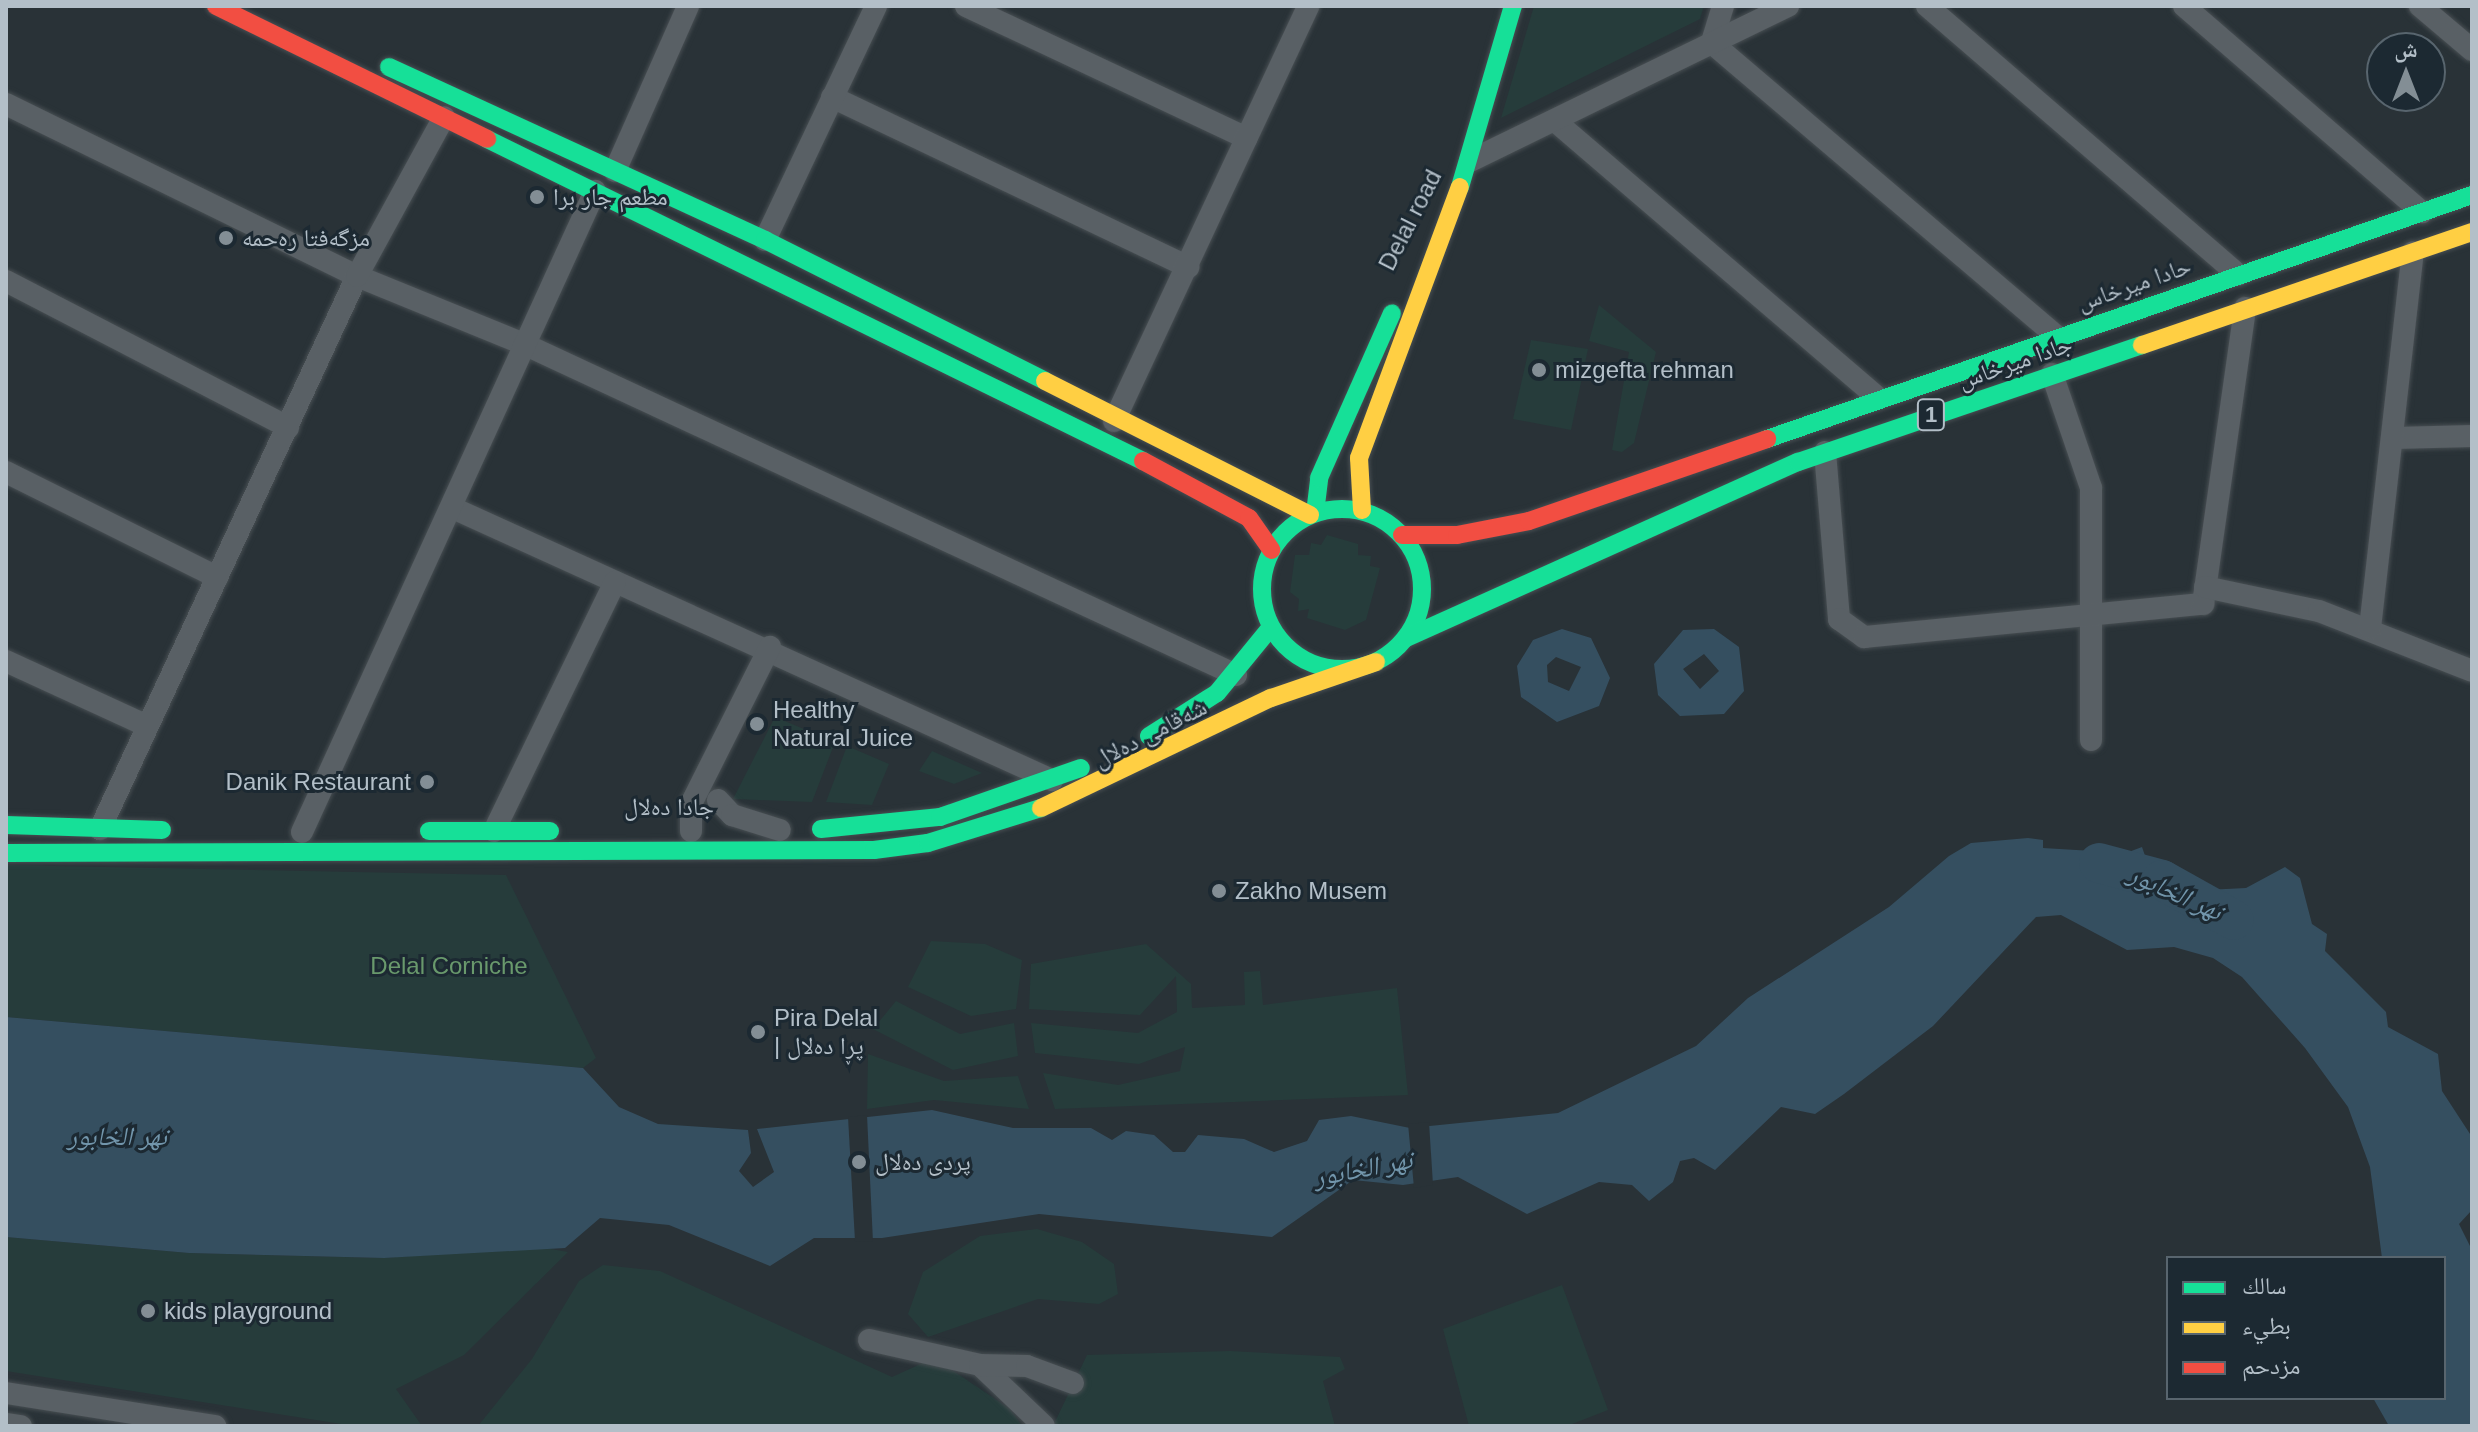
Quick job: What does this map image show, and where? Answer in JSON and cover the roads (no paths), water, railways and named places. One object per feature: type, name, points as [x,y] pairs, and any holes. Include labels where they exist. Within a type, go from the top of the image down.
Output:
[{"type":"main road","points":[[216,6],[1224,501],[1249,518],[1271,550]]},
{"type":"main road","points":[[260,6],[765,240],[1114,421],[1312,514],[1362,510],[1402,535],[1423,585],[1406,638],[1376,662],[1342,669],[1308,662],[1271,627],[1262,597],[1271,550],[1312,514]]},
{"type":"main road","points":[[1470,161],[1513,6]]},
{"type":"main road","name":"Delal road","points":[[1362,510],[1359,458],[1470,161]]},
{"type":"main road","name":"Delal road","points":[[1312,514],[1335,439],[1427,232],[1470,161]]},
{"type":"main road","name":"حادا ميرخاس","points":[[1402,535],[1457,535],[1529,521],[1877,397],[2472,195]]},
{"type":"main road","name":"جادا ميرخاس","points":[[1406,638],[1682,509],[1825,452],[2472,232]]},
{"type":"main road","name":"جادا دەلال","points":[[6,825],[302,832],[691,831],[780,830],[940,817],[1053,780],[1152,734],[1236,675],[1271,627]]},
{"type":"main road","name":"شەقامی دەلال","points":[[943,840],[1071,799],[1271,698],[1376,662]]},
{"type":"main road","name":"جادا دەلال","points":[[6,853],[707,854],[874,850],[943,840]]},
{"type":"street","points":[[615,171],[688,6]]},
{"type":"street","points":[[765,240],[876,6]]},
{"type":"street","points":[[966,6],[1246,138]]},
{"type":"street","points":[[1114,421],[1308,6]]},
{"type":"street","points":[[1712,43],[1723,6]]},
{"type":"street","points":[[1470,161],[1788,6]]},
{"type":"street","points":[[1927,6],[2238,274]]},
{"type":"street","points":[[2184,6],[2422,212]]},
{"type":"street","points":[[2420,6],[2472,50]]},
{"type":"street","points":[[1712,43],[2056,336]]},
{"type":"street","points":[[832,97],[1188,267]]},
{"type":"street","points":[[6,104],[357,276],[526,345],[1236,675]]},
{"type":"street","points":[[100,829],[145,725],[357,276],[444,117]]},
{"type":"street","points":[[1555,121],[1877,397]]},
{"type":"street","points":[[302,832],[455,509],[595,191]]},
{"type":"street","points":[[2370,628],[2395,438],[2413,252]]},
{"type":"street","points":[[6,281],[288,427]]},
{"type":"street","points":[[1825,452],[1839,619],[1864,637],[2093,612],[2203,604],[2245,308]]},
{"type":"street","points":[[2052,374],[2091,488],[2091,740]]},
{"type":"street","points":[[2395,438],[2472,436]]},
{"type":"street","points":[[6,472],[217,577]]},
{"type":"street","points":[[455,509],[615,582],[770,647],[1053,780]]},
{"type":"street","points":[[494,831],[615,582]]},
{"type":"street","points":[[2205,587],[2370,628],[2472,671]]},
{"type":"street","points":[[691,831],[691,804],[770,647]]},
{"type":"street","points":[[6,661],[145,725]]},
{"type":"street","points":[[718,800],[732,815],[780,830]]},
{"type":"street","points":[[869,1340],[980,1365],[1027,1366],[1073,1383]]},
{"type":"street","points":[[980,1365],[1044,1426]]},
{"type":"street","points":[[6,1393],[215,1426]]},
{"type":"street","points":[[6,1424],[21,1426]]},
{"type":"water","points":[[1562,629],[1591,638],[1610,678],[1599,706],[1557,722],[1521,697],[1517,666],[1533,640]],"holes":[[[1556,657],[1581,667],[1569,691],[1548,682],[1547,665]]]},
{"type":"water","points":[[1714,629],[1739,647],[1744,691],[1724,714],[1680,716],[1658,695],[1654,664],[1683,630]],"holes":[[[1704,654],[1719,671],[1700,689],[1683,669]]]},
{"type":"water","name":"نهر الخابور","points":[[2028,838],[2043,840],[2043,848],[2126,853],[2142,847],[2152,876],[2186,891],[2246,888],[2285,867],[2300,878],[2312,924],[2327,934],[2325,951],[2386,1012],[2388,1027],[2438,1054],[2442,1091],[2472,1137],[2472,1210],[2459,1224],[2472,1250],[2472,1426],[2389,1426],[2374,1400],[2446,1400],[2446,1256],[2382,1256],[2370,1167],[2348,1107],[2305,1048],[2242,977],[2213,958],[2174,947],[2127,950],[2061,915],[2036,917],[1933,1026],[1844,1094],[1815,1114],[1781,1107],[1715,1170],[1694,1158],[1680,1161],[1673,1182],[1649,1201],[1632,1185],[1599,1182],[1527,1214],[1458,1177],[1403,1185],[1353,1180],[1272,1237],[1039,1214],[882,1238],[814,1238],[770,1266],[669,1225],[600,1218],[565,1248],[384,1258],[189,1253],[6,1237],[6,1017],[583,1068],[619,1107],[658,1124],[748,1130],[751,1153],[739,1171],[753,1187],[774,1172],[757,1129],[932,1110],[1013,1128],[1091,1128],[1112,1140],[1126,1131],[1154,1135],[1173,1152],[1185,1152],[1198,1135],[1244,1139],[1274,1152],[1307,1141],[1319,1120],[1351,1116],[1410,1128],[1558,1113],[1696,1046],[1748,998],[1889,907],[1949,856],[1971,843]]},
{"type":"waterway","name":"نهر الخابور","points":[[2099,863],[2162,880],[2234,920]]},
{"type":"place","name":"مطعم جار برا","points":[[537,197]]},
{"type":"place","name":"مزگەفتا رەحمە","points":[[226,238]]},
{"type":"place","name":"mizgefta rehman","points":[[1539,370]]},
{"type":"place","name":"Healthy Natural Juice","points":[[757,724]]},
{"type":"place","name":"Danik Restaurant","points":[[427,782]]},
{"type":"place","name":"Zakho Musem","points":[[1219,891]]},
{"type":"place","name":"Pira Delal | پڕا دەلال","points":[[758,1032]]},
{"type":"place","name":"پردی دەلال","points":[[859,1162]]},
{"type":"place","name":"kids playground","points":[[148,1311]]},
{"type":"park label","name":"Delal Corniche","points":[[449,966]]}]
